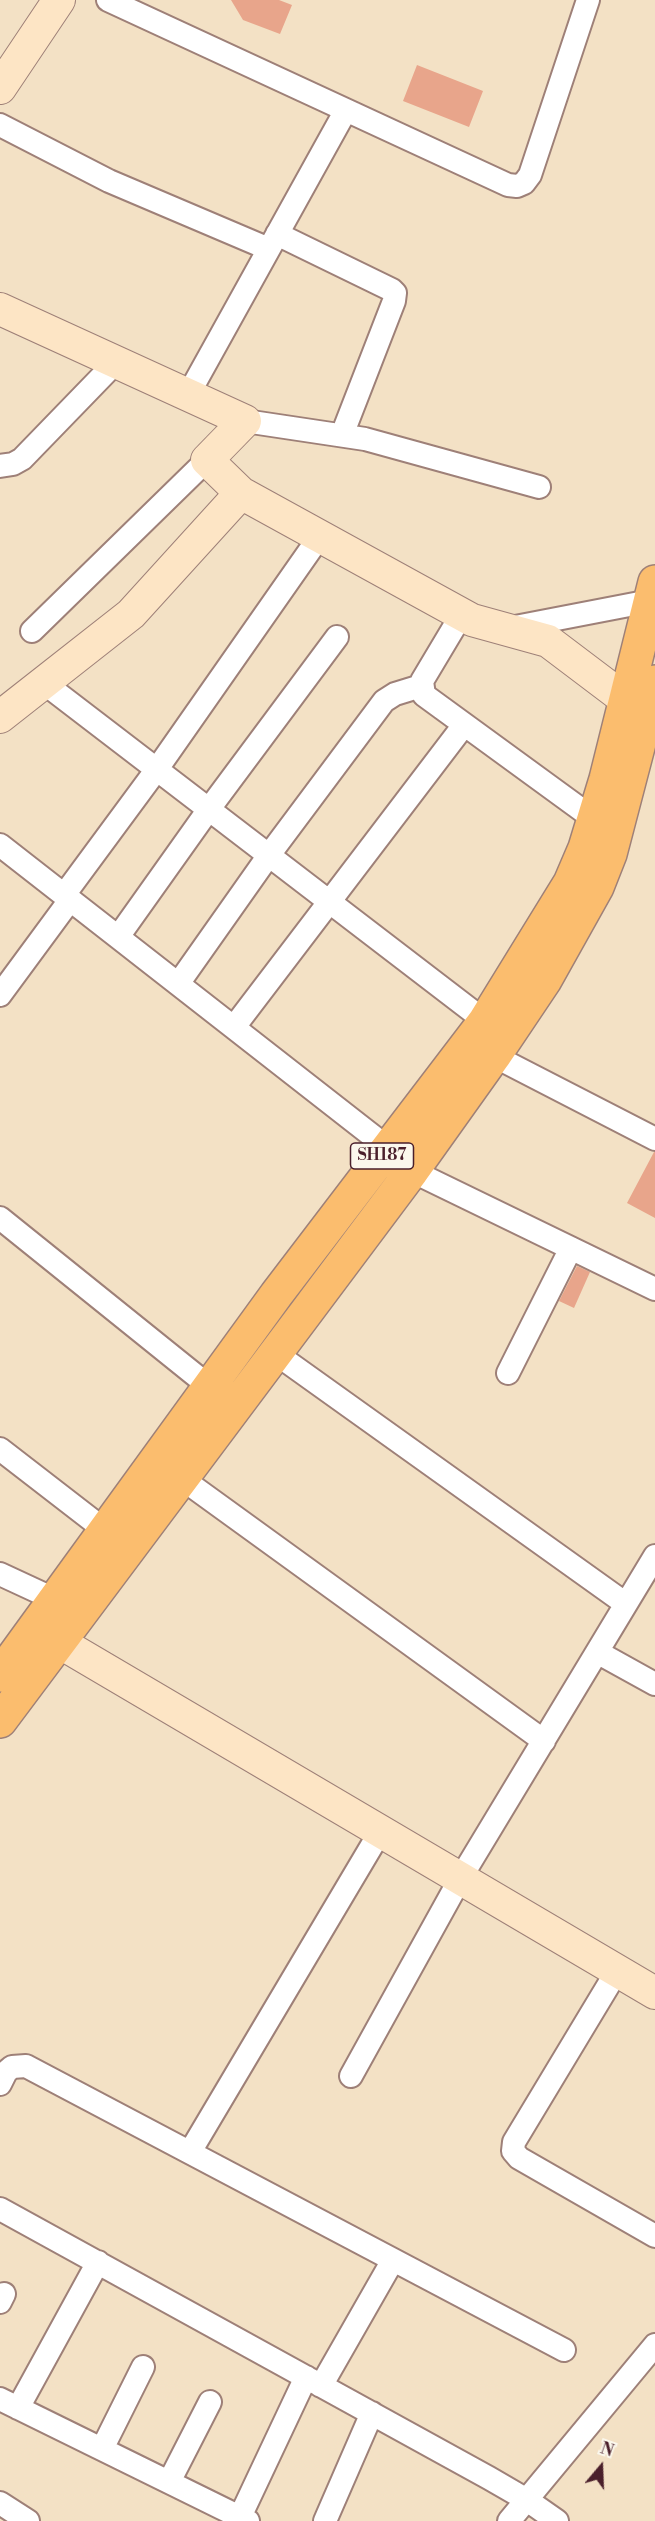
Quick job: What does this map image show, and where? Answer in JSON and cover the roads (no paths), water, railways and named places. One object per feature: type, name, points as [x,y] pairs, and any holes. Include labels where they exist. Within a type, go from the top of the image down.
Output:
[{"type":"main road","name":"SH187","points":[[0,1675],[210,1387],[484,1020],[570,883],[594,819],[653,591]]},
{"type":"main road","name":"SH187","points":[[0,1722],[412,1171],[545,980],[597,887],[615,840],[648,740],[655,682]]},
{"type":"street","points":[[0,88],[59,0]]},
{"type":"street","points":[[108,0],[508,185],[517,186],[524,183],[530,175],[588,0]]},
{"type":"street","points":[[188,395],[346,110]]},
{"type":"street","points":[[0,125],[109,182],[273,242],[392,290],[394,301],[342,435]]},
{"type":"street","points":[[0,309],[245,421],[375,441],[539,487]]},
{"type":"street","points":[[1,468],[22,459],[116,362]]},
{"type":"street","points":[[32,631],[245,421]]},
{"type":"street","points":[[207,460],[241,493],[472,620],[548,641],[626,700]]},
{"type":"street","points":[[0,717],[131,614],[241,493]]},
{"type":"street","points":[[0,995],[320,536]]},
{"type":"street","points":[[506,629],[653,591]]},
{"type":"street","points":[[462,614],[421,686],[423,695],[594,819]]},
{"type":"street","points":[[118,937],[209,809],[337,637]]},
{"type":"street","points":[[44,683],[484,1020]]},
{"type":"street","points":[[178,984],[269,855],[384,701],[395,694],[421,686]]},
{"type":"street","points":[[234,1027],[328,900],[464,724]]},
{"type":"street","points":[[0,845],[388,1148]]},
{"type":"street","points":[[494,1056],[655,1138]]},
{"type":"street","points":[[412,1171],[655,1289]]},
{"type":"street","points":[[0,1219],[210,1387]]},
{"type":"street","points":[[508,1373],[571,1248]]},
{"type":"street","points":[[275,1353],[626,1604]]},
{"type":"street","points":[[0,1449],[106,1531]]},
{"type":"street","points":[[181,1478],[544,1741]]},
{"type":"street","points":[[351,2076],[460,1879],[655,1556]]},
{"type":"street","points":[[0,1574],[56,1600]]},
{"type":"street","points":[[59,1642],[655,1994]]},
{"type":"street","points":[[597,1652],[655,1684]]},
{"type":"street","points":[[190,2152],[380,1832]]},
{"type":"street","points":[[617,1971],[514,2142],[513,2151],[519,2158],[655,2236]]},
{"type":"street","points":[[0,2084],[6,2072],[12,2067],[26,2066],[564,2350]]},
{"type":"street","points":[[0,2208],[489,2478],[557,2521]]},
{"type":"street","points":[[98,2262],[9,2403],[244,2519],[314,2381],[393,2260]]},
{"type":"street","points":[[509,2521],[519,2495],[652,2354]]},
{"type":"street","points":[[102,2449],[143,2367]]},
{"type":"street","points":[[169,2482],[210,2402]]},
{"type":"street","points":[[325,2521],[372,2413]]}]
